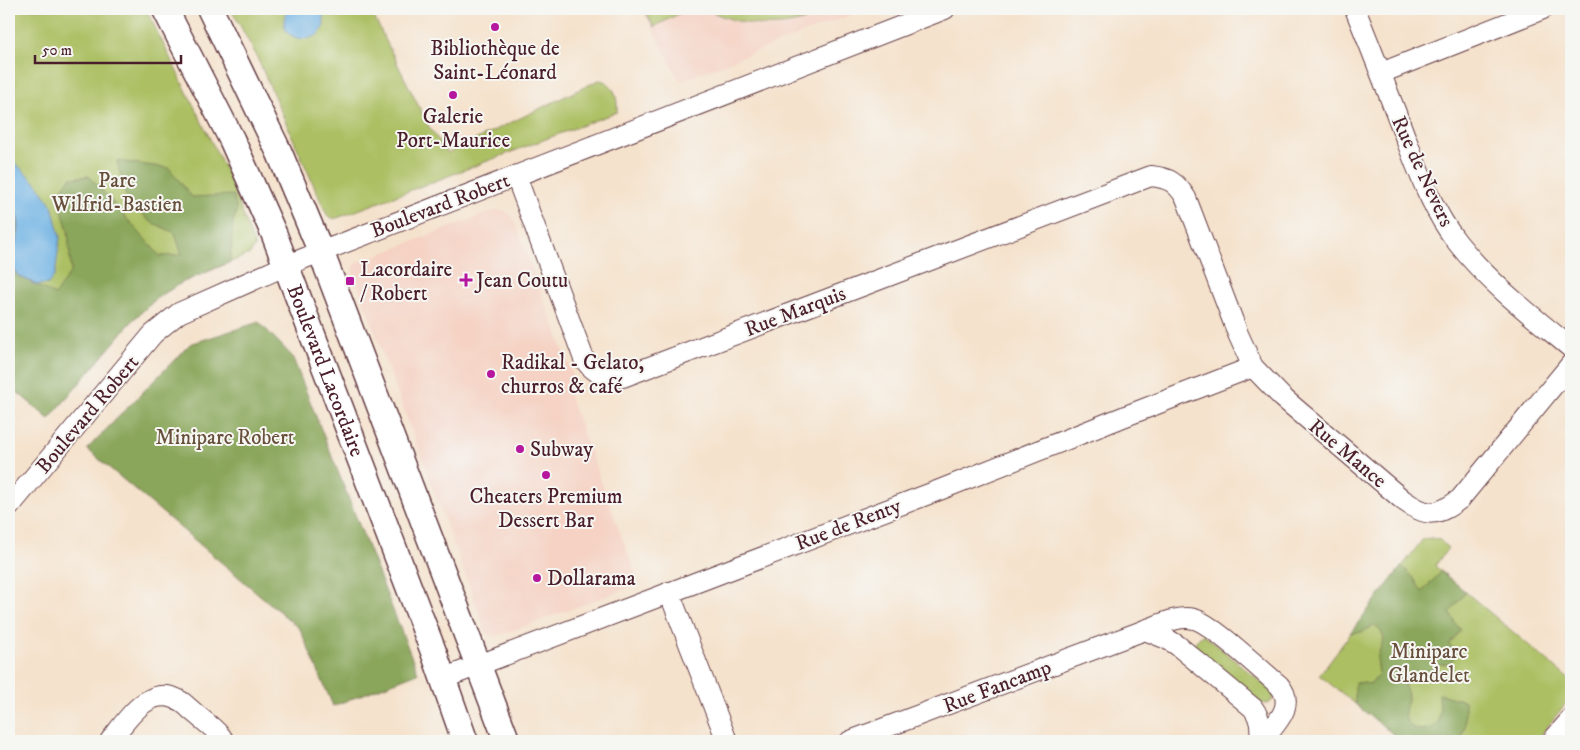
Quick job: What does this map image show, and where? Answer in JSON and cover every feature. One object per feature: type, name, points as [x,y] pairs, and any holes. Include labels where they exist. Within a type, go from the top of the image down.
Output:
[{"type":"main road","name":"Boulevard Lacordaire","points":[[165,9],[235,147],[287,265],[465,741]]},
{"type":"main road","name":"Boulevard Lacordaire","points":[[210,9],[279,152],[321,252],[507,741]]},
{"type":"street","name":"Boulevard Robert","points":[[9,507],[153,334],[178,314],[287,265],[945,9]]},
{"type":"street","name":"Rue de Nevers","points":[[1356,9],[1419,172],[1434,204],[1456,240],[1477,266],[1501,289],[1571,348]]},
{"type":"street","points":[[1380,73],[1543,9]]},
{"type":"street","name":"Rue Marquis","points":[[516,176],[584,359],[590,368],[611,377],[623,377],[1138,180],[1151,176],[1165,178],[1178,187],[1186,198]]},
{"type":"street","name":"Rue Mance","points":[[1186,198],[1238,334],[1253,367],[1282,397],[1416,509],[1431,513],[1446,509],[1460,498],[1571,364]]},
{"type":"street","name":"Rue de Renty","points":[[442,679],[942,489],[1253,367]]},
{"type":"street","points":[[669,592],[726,741]]},
{"type":"street","name":"Rue Fancamp","points":[[850,741],[1145,630],[1177,619],[1194,619],[1208,626],[1279,685],[1286,693],[1286,709],[1261,741]]},
{"type":"street","points":[[1145,630],[1177,645],[1253,708],[1261,725],[1261,741]]},
{"type":"street","points":[[110,741],[138,707],[148,699],[159,696],[171,697],[181,702],[214,729],[224,741]]},
{"type":"street","points":[[1552,741],[1571,719]]},
{"type":"shaded area","points":[[642,9],[866,9],[680,81]]},
{"type":"shaded area","points":[[496,210],[505,211],[511,215],[515,222],[573,376],[565,384],[639,584],[495,637],[487,634],[352,270],[356,263]]},
{"type":"green space","name":"Parc Wilfrid-Bastien","points":[[9,9],[146,9],[228,175],[255,247],[250,254],[181,283],[157,298],[133,320],[49,419],[9,385]]},
{"type":"green space","points":[[231,9],[370,9],[429,127],[448,153],[599,80],[609,84],[612,88],[616,97],[617,112],[340,217],[332,218],[327,215],[255,53]]},
{"type":"green space","points":[[644,9],[683,9],[684,11],[654,27]]},
{"type":"green space","points":[[706,9],[742,9],[771,15],[806,9],[826,9],[805,20],[781,25],[768,25],[729,19]]},
{"type":"green space","points":[[117,161],[169,168],[192,197],[233,195],[237,211],[233,222],[230,262],[181,283],[157,298],[133,320],[49,419],[9,385],[9,257],[17,275],[55,295],[71,271],[68,230],[57,195],[70,178],[89,176],[160,256],[182,255],[175,233],[149,221],[125,194]]},
{"type":"green space","points":[[9,204],[17,215],[19,229],[16,243],[9,255]]},
{"type":"green space","name":"Miniparc Robert","points":[[259,322],[292,356],[418,673],[333,706],[300,629],[87,449],[190,344]]},
{"type":"green space","name":"Miniparc Glandelet","points":[[1423,539],[1440,540],[1448,548],[1435,566],[1571,681],[1571,697],[1536,741],[1402,741],[1319,675]]},
{"type":"green space","points":[[1402,566],[1413,577],[1422,592],[1441,572],[1466,592],[1450,612],[1461,630],[1449,644],[1457,652],[1450,663],[1437,665],[1404,685],[1408,696],[1405,715],[1407,721],[1414,728],[1424,730],[1438,723],[1440,709],[1439,694],[1465,701],[1465,725],[1461,741],[1402,741],[1355,704],[1355,682],[1371,684],[1379,674],[1377,658],[1384,638],[1380,630],[1373,625],[1363,632],[1350,633]]},
{"type":"green space","points":[[1203,634],[1272,691],[1274,696],[1272,701],[1267,704],[1261,703],[1192,645]]},
{"type":"water","points":[[288,9],[320,9],[324,22],[321,31],[314,37],[304,39],[294,37],[287,31],[284,22]]},
{"type":"water","points":[[9,157],[38,185],[52,206],[60,237],[55,275],[48,284],[37,285],[17,275],[9,257],[16,243],[19,229],[17,215],[9,204]]},
{"type":"place","name":"Bibliothèque de Saint-Léonard","points":[[495,27]]},
{"type":"place","name":"Galerie Port-Maurice","points":[[453,95]]},
{"type":"place","name":"Jean Coutu","points":[[466,280]]},
{"type":"place","name":"Lacordaire / Robert","points":[[350,281]]},
{"type":"place","name":"Radikal - Gelato, churros & café","points":[[491,374]]},
{"type":"place","name":"Subway","points":[[520,449]]},
{"type":"place","name":"Cheaters Premium Dessert Bar","points":[[546,475]]},
{"type":"place","name":"Dollarama","points":[[537,578]]}]
